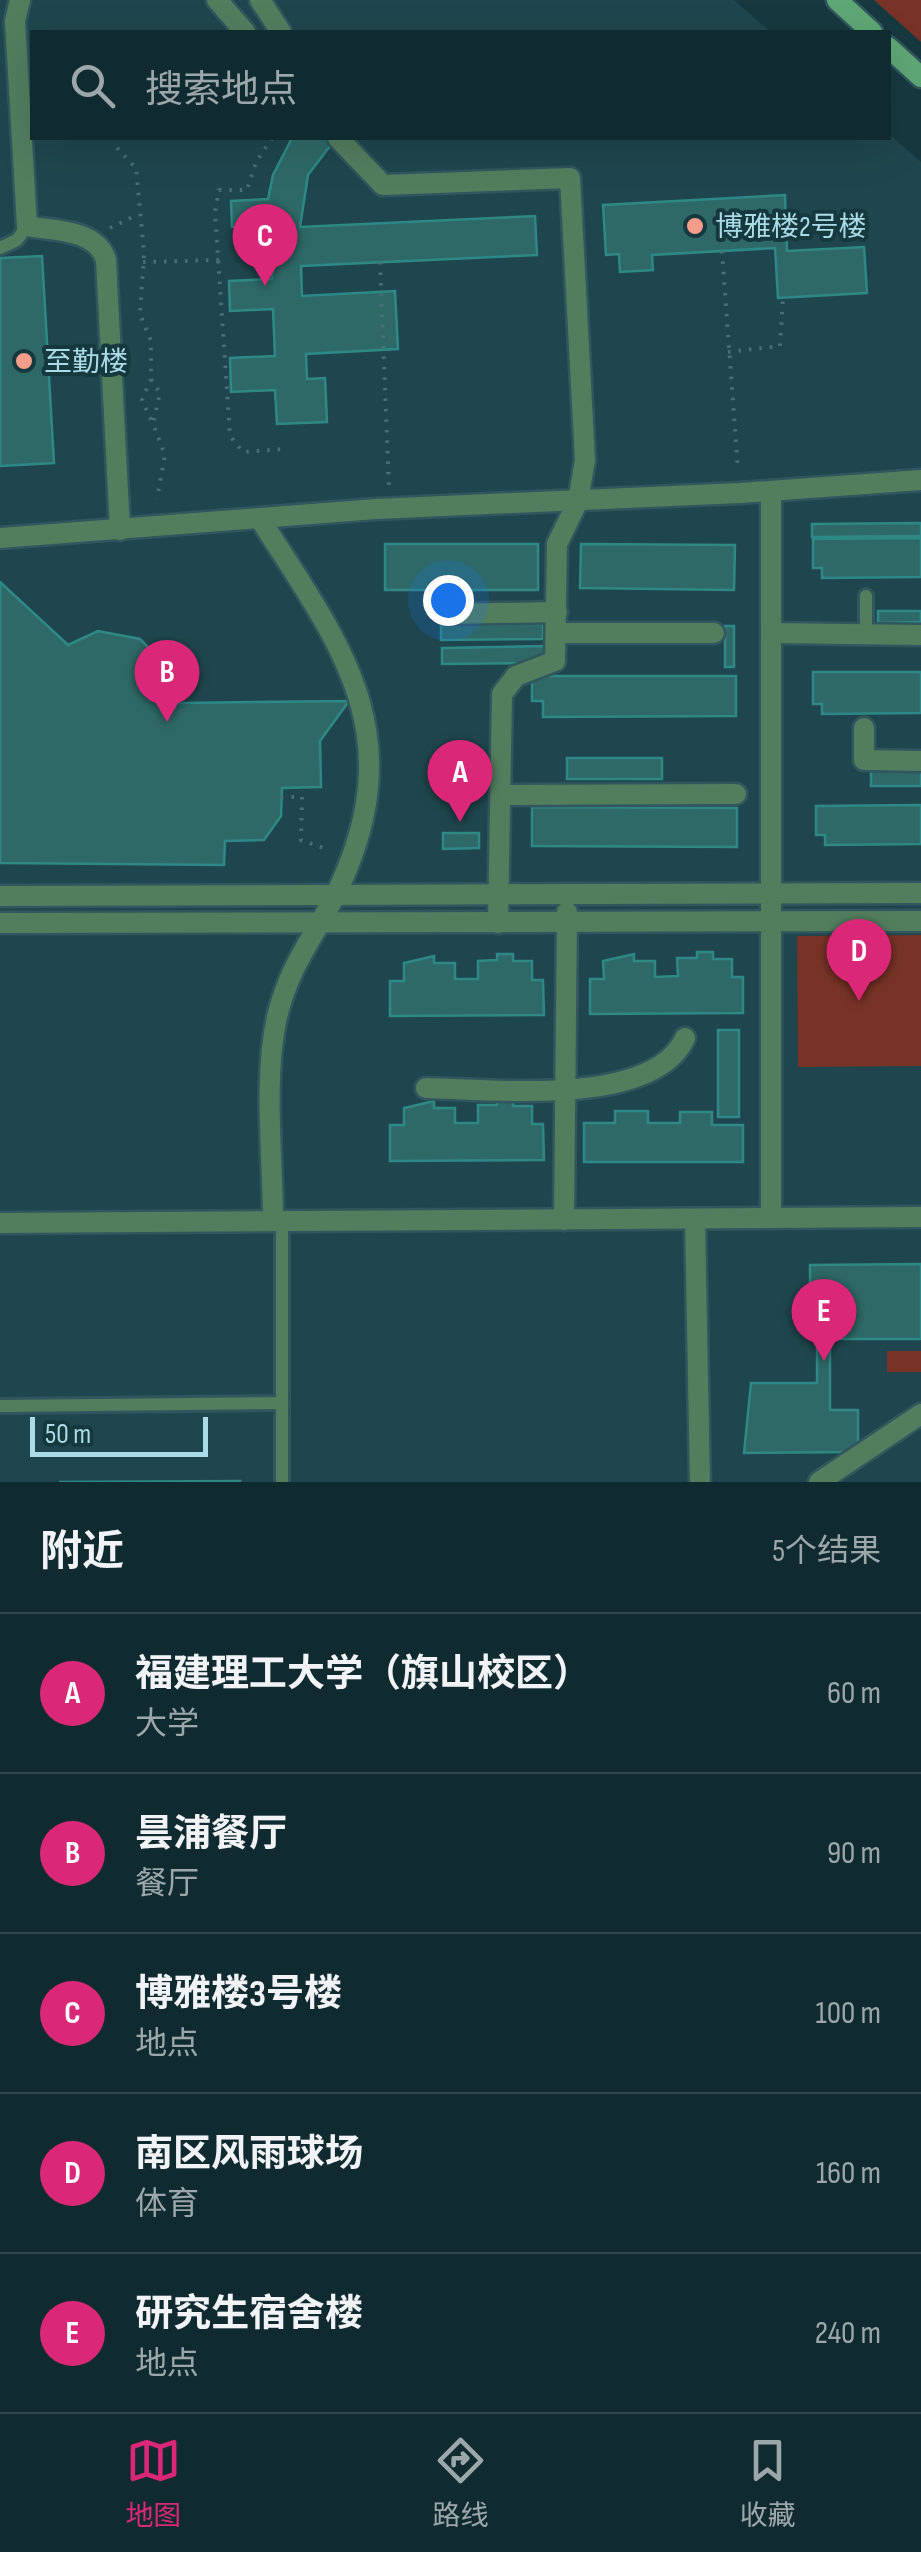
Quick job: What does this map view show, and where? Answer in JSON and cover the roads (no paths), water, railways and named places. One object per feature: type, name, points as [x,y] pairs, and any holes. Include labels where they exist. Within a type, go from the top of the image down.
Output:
[{"type":"main road","points":[[836,0],[870,30]]},
{"type":"main road","points":[[891,51],[921,77]]},
{"type":"street","points":[[20,0],[15,21],[27,226],[89,238],[106,260],[120,530]]},
{"type":"street","points":[[217,0],[243,30]]},
{"type":"street","points":[[260,0],[280,30]]},
{"type":"street","points":[[340,140],[383,185],[570,178],[586,460],[578,501],[557,544],[557,622],[552,665],[516,676],[502,694],[498,922]]},
{"type":"street","points":[[351,140],[383,185]]},
{"type":"street","points":[[0,538],[390,508],[740,493],[921,480]]},
{"type":"street","points":[[771,491],[771,1218]]},
{"type":"street","points":[[260,519],[329,630],[364,716],[372,783],[352,859],[336,894],[316,922],[284,992],[274,1040],[277,1221]]},
{"type":"street","points":[[446,614],[714,633]]},
{"type":"street","points":[[772,633],[921,635]]},
{"type":"street","points":[[864,728],[864,760],[921,761]]},
{"type":"street","points":[[501,796],[736,794]]},
{"type":"street","points":[[0,896],[921,893]]},
{"type":"street","points":[[564,1220],[567,895]]},
{"type":"street","points":[[0,923],[921,921]]},
{"type":"street","points":[[426,1088],[565,1089],[647,1074],[672,1058],[685,1038]]},
{"type":"street","points":[[0,1223],[921,1217]]},
{"type":"street","points":[[695,1220],[700,1482]]},
{"type":"street","points":[[818,1482],[921,1414]]},
{"type":"lane","points":[[0,248],[17,240],[27,226]]},
{"type":"lane","points":[[866,596],[866,634]]},
{"type":"lane","points":[[277,1221],[282,1482]]},
{"type":"lane","points":[[0,1406],[282,1403]]},
{"type":"place","name":"博雅楼2号楼","points":[[695,226]]},
{"type":"place","name":"博雅楼3号楼","points":[[265,286]]},
{"type":"place","name":"至勤楼","points":[[24,361]]},
{"type":"place","name":"昙浦餐厅","points":[[167,722]]},
{"type":"place","name":"福建理工大学（旗山校区）","points":[[460,822]]},
{"type":"place","name":"南区风雨球场","points":[[859,1001]]},
{"type":"place","name":"研究生宿舍楼","points":[[824,1361]]}]
